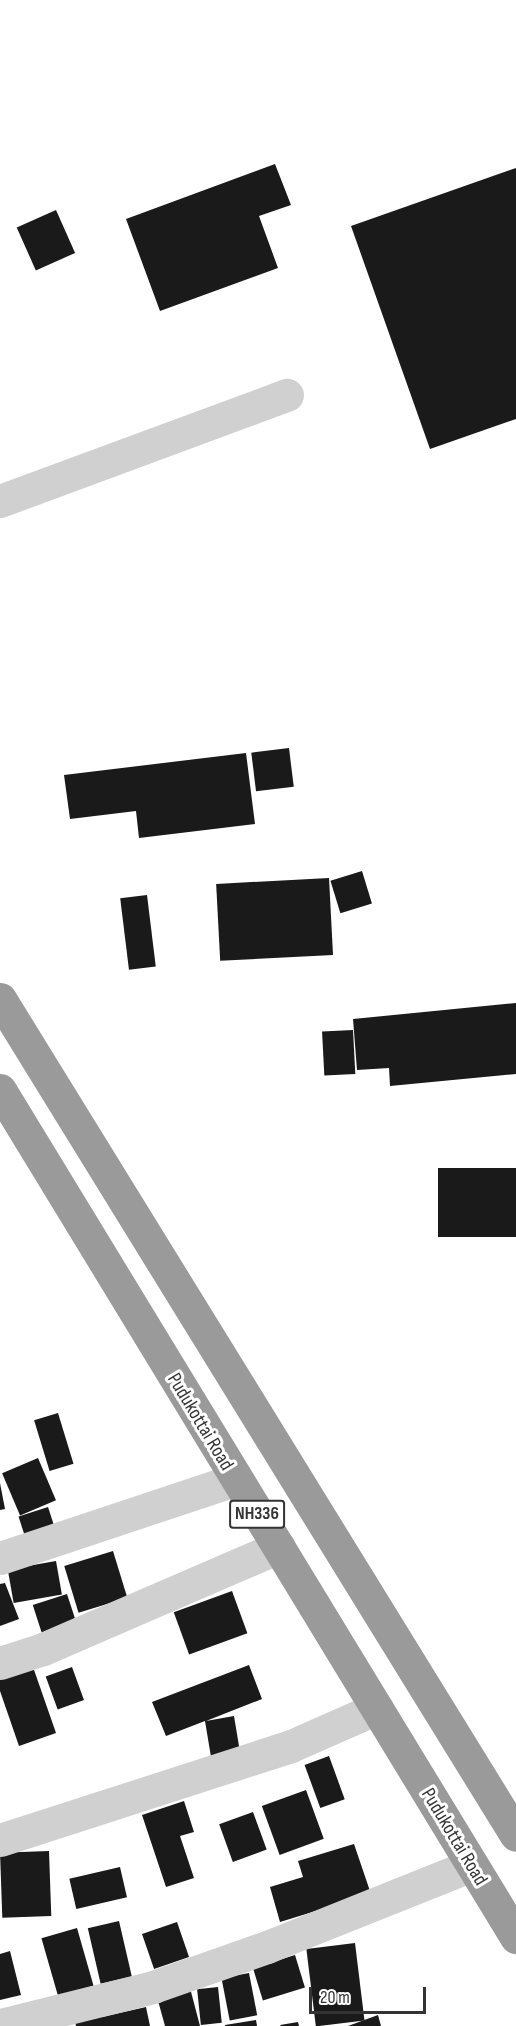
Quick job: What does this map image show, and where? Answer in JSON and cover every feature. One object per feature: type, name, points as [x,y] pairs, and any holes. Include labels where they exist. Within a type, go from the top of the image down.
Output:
[{"type":"highway","name":"NH336","points":[[0,999],[515,1831]]},
{"type":"highway","name":"Pudukottai Road","points":[[0,1090],[235,1480],[279,1547],[377,1708],[470,1866],[516,1937]]},
{"type":"street","points":[[0,501],[287,395]]},
{"type":"street","points":[[0,1558],[235,1480]]},
{"type":"street","points":[[0,1663],[43,1649],[279,1547]]},
{"type":"street","points":[[0,1840],[291,1746],[377,1708]]},
{"type":"street","points":[[0,2025],[153,1987],[267,1947],[470,1866]]},
{"type":"building","points":[[275,164],[291,205],[259,216],[278,268],[160,311],[126,219]]},
{"type":"building","points":[[516,168],[516,419],[430,449],[351,226]]},
{"type":"building","points":[[56,210],[75,253],[36,270],[17,227]]},
{"type":"building","points":[[289,748],[294,787],[256,791],[251,753]]},
{"type":"building","points":[[246,753],[255,824],[139,838],[136,811],[70,819],[64,775]]},
{"type":"building","points":[[362,871],[372,904],[340,913],[330,881]]},
{"type":"building","points":[[329,878],[333,955],[220,961],[216,884]]},
{"type":"building","points":[[147,895],[156,966],[129,970],[120,898]]},
{"type":"building","points":[[516,1003],[516,1074],[390,1086],[389,1068],[357,1070],[353,1019]]},
{"type":"building","points":[[353,1030],[355,1074],[324,1076],[322,1032]]},
{"type":"building","points":[[438,1168],[516,1168],[516,1237],[438,1237]]},
{"type":"building","points":[[58,1413],[73,1464],[50,1471],[34,1420]]},
{"type":"building","points":[[38,1458],[56,1500],[20,1516],[2,1473]]},
{"type":"building","points":[[0,1483],[5,1509],[0,1510]]},
{"type":"building","points":[[48,1507],[55,1529],[26,1538],[19,1517]]},
{"type":"building","points":[[113,1551],[127,1598],[79,1613],[64,1566]]},
{"type":"building","points":[[56,1561],[62,1594],[14,1603],[8,1570]]},
{"type":"building","points":[[5,1583],[19,1619],[0,1626],[0,1584]]},
{"type":"building","points":[[232,1591],[247,1633],[189,1654],[174,1612]]},
{"type":"building","points":[[67,1594],[76,1622],[42,1633],[33,1605]]},
{"type":"building","points":[[249,1665],[262,1699],[206,1721],[234,1716],[241,1758],[212,1763],[205,1721],[166,1736],[152,1702]]},
{"type":"building","points":[[33,1667],[56,1733],[19,1746],[0,1691],[0,1678]]},
{"type":"building","points":[[72,1667],[84,1700],[58,1709],[46,1677]]},
{"type":"building","points":[[329,1756],[345,1799],[320,1808],[305,1765]]},
{"type":"building","points":[[306,1790],[324,1839],[280,1855],[262,1806]]},
{"type":"building","points":[[184,1801],[194,1832],[180,1836],[194,1878],[166,1887],[142,1815]]},
{"type":"building","points":[[253,1812],[267,1850],[233,1862],[219,1824]]},
{"type":"building","points":[[354,1844],[371,1894],[280,1922],[270,1887],[303,1877],[298,1861]]},
{"type":"building","points":[[49,1851],[51,1916],[2,1918],[0,1853]]},
{"type":"building","points":[[120,1867],[127,1897],[76,1909],[69,1879]]},
{"type":"building","points":[[119,1921],[132,1977],[101,1984],[88,1928]]},
{"type":"building","points":[[177,1922],[189,1957],[154,1969],[142,1934]]},
{"type":"building","points":[[77,1928],[94,1986],[58,1996],[41,1938]]},
{"type":"building","points":[[355,1943],[365,2020],[316,2026],[306,1949]]},
{"type":"building","points":[[10,1951],[21,1995],[0,2000],[0,1954]]},
{"type":"building","points":[[295,1955],[305,1988],[263,2000],[253,1968]]},
{"type":"building","points":[[249,1973],[257,2015],[230,2021],[222,1978]]},
{"type":"building","points":[[218,1987],[222,2023],[201,2025],[197,1989]]},
{"type":"building","points":[[190,1988],[200,2026],[165,2026],[157,1997]]},
{"type":"building","points":[[146,2007],[150,2026],[76,2026],[74,2017],[101,2011],[102,2017]]},
{"type":"building","points":[[378,2015],[381,2026],[348,2026]]},
{"type":"building","points":[[256,2020],[257,2026],[225,2026],[225,2025]]},
{"type":"building","points":[[298,2022],[299,2026],[280,2025]]}]
